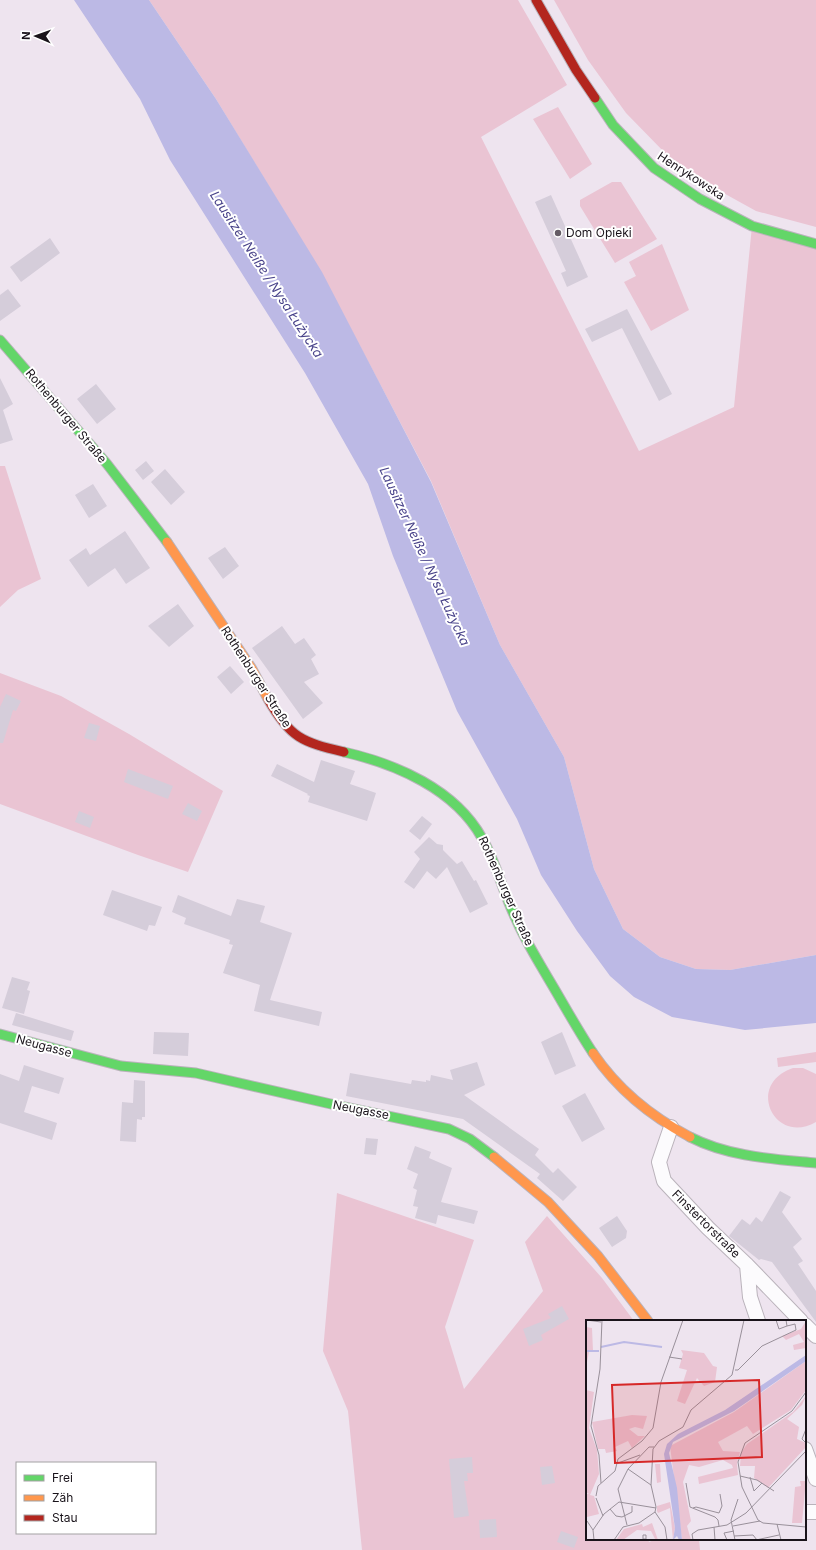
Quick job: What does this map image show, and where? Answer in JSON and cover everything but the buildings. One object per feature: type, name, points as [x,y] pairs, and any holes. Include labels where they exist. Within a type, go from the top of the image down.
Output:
[{"type":"street","name":"Henrykowska","points":[[536,0],[576,70],[613,125],[654,168],[700,199],[752,226],[816,244]]},
{"type":"street","name":"Rothenburger Straße","points":[[0,340],[85,436],[167,542],[250,666],[277,714],[288,729],[297,737],[308,743],[359,756],[408,775],[452,800],[467,816],[480,834],[491,854],[514,915],[528,943],[572,1020],[606,1071],[633,1099],[671,1127],[690,1138],[711,1146],[764,1158],[816,1163]]},
{"type":"street","name":"Neugasse","points":[[0,1034],[121,1066],[196,1073],[331,1104],[449,1128],[470,1139],[548,1202],[598,1256],[647,1320]]},
{"type":"street","name":"Finstertorstraße","points":[[671,1127],[659,1162],[664,1181],[708,1228],[747,1265],[750,1297],[758,1320]]},
{"type":"street","points":[[747,1265],[800,1320]]},
{"type":"street","points":[[806,1326],[816,1336]]},
{"type":"street","points":[[806,1452],[816,1479]]},
{"type":"shaded area","points":[[149,0],[518,0],[567,85],[481,137],[639,451],[734,407],[752,226],[816,246],[816,955],[730,970],[696,969],[660,957],[623,929],[594,869],[564,757],[500,645],[431,481],[321,272],[216,99]]},
{"type":"shaded area","points":[[554,0],[816,0],[816,227],[756,211],[709,185],[666,154],[626,113],[588,60]]},
{"type":"shaded area","points":[[558,107],[592,164],[570,179],[533,119]]},
{"type":"shaded area","points":[[612,182],[621,182],[657,239],[615,263],[580,206],[580,200]]},
{"type":"shaded area","points":[[662,244],[689,310],[651,331],[624,282],[636,276],[629,262]]},
{"type":"shaded area","points":[[0,466],[5,466],[41,579],[18,590],[0,607]]},
{"type":"shaded area","points":[[0,673],[61,696],[129,734],[223,791],[188,872],[0,804]]},
{"type":"shaded area","points":[[816,1052],[816,1062],[778,1067],[777,1058]]},
{"type":"shaded area","points":[[793,1068],[803,1068],[816,1074],[816,1122],[801,1127],[788,1126],[778,1120],[771,1110],[768,1098],[770,1087],[778,1076]]},
{"type":"shaded area","points":[[337,1193],[474,1240],[445,1327],[464,1389],[543,1291],[525,1242],[547,1216],[602,1278],[633,1320],[586,1320],[586,1540],[648,1540],[649,1542],[654,1540],[699,1540],[700,1550],[362,1550],[348,1411],[323,1351]]},
{"type":"water","name":"Lausitzer Neiße / Nysa Łużycka","points":[[74,0],[149,0],[216,99],[322,272],[431,482],[500,645],[564,757],[594,869],[623,929],[660,957],[696,969],[730,970],[816,955],[816,1023],[745,1030],[672,1017],[634,997],[610,976],[577,931],[541,875],[517,819],[457,711],[393,556],[368,484],[305,373],[170,160],[140,99]]},
{"type":"traffic: fast","points":[[595,98],[613,125],[654,168],[700,199],[752,226],[816,244]]},
{"type":"traffic: fast","points":[[0,340],[107,464],[167,542]]},
{"type":"traffic: fast","points":[[344,752],[384,764],[422,781],[440,792],[470,821],[487,848],[511,909],[527,942],[593,1053]]},
{"type":"traffic: fast","points":[[0,1034],[121,1066],[196,1073],[449,1129],[470,1139],[494,1157]]},
{"type":"traffic: fast","points":[[690,1137],[705,1144],[736,1153],[816,1163]]},
{"type":"traffic: slow","points":[[167,542],[252,669],[268,699]]},
{"type":"traffic: slow","points":[[593,1053],[613,1079],[625,1091],[662,1121],[690,1137]]},
{"type":"traffic: slow","points":[[494,1157],[548,1202],[598,1256],[647,1320]]},
{"type":"traffic: jam","points":[[536,0],[576,70],[595,98]]},
{"type":"traffic: jam","points":[[268,699],[283,722],[298,736],[318,745],[344,752]]},
{"type":"place","name":"Dom Opieki","points":[[558,233]]}]
